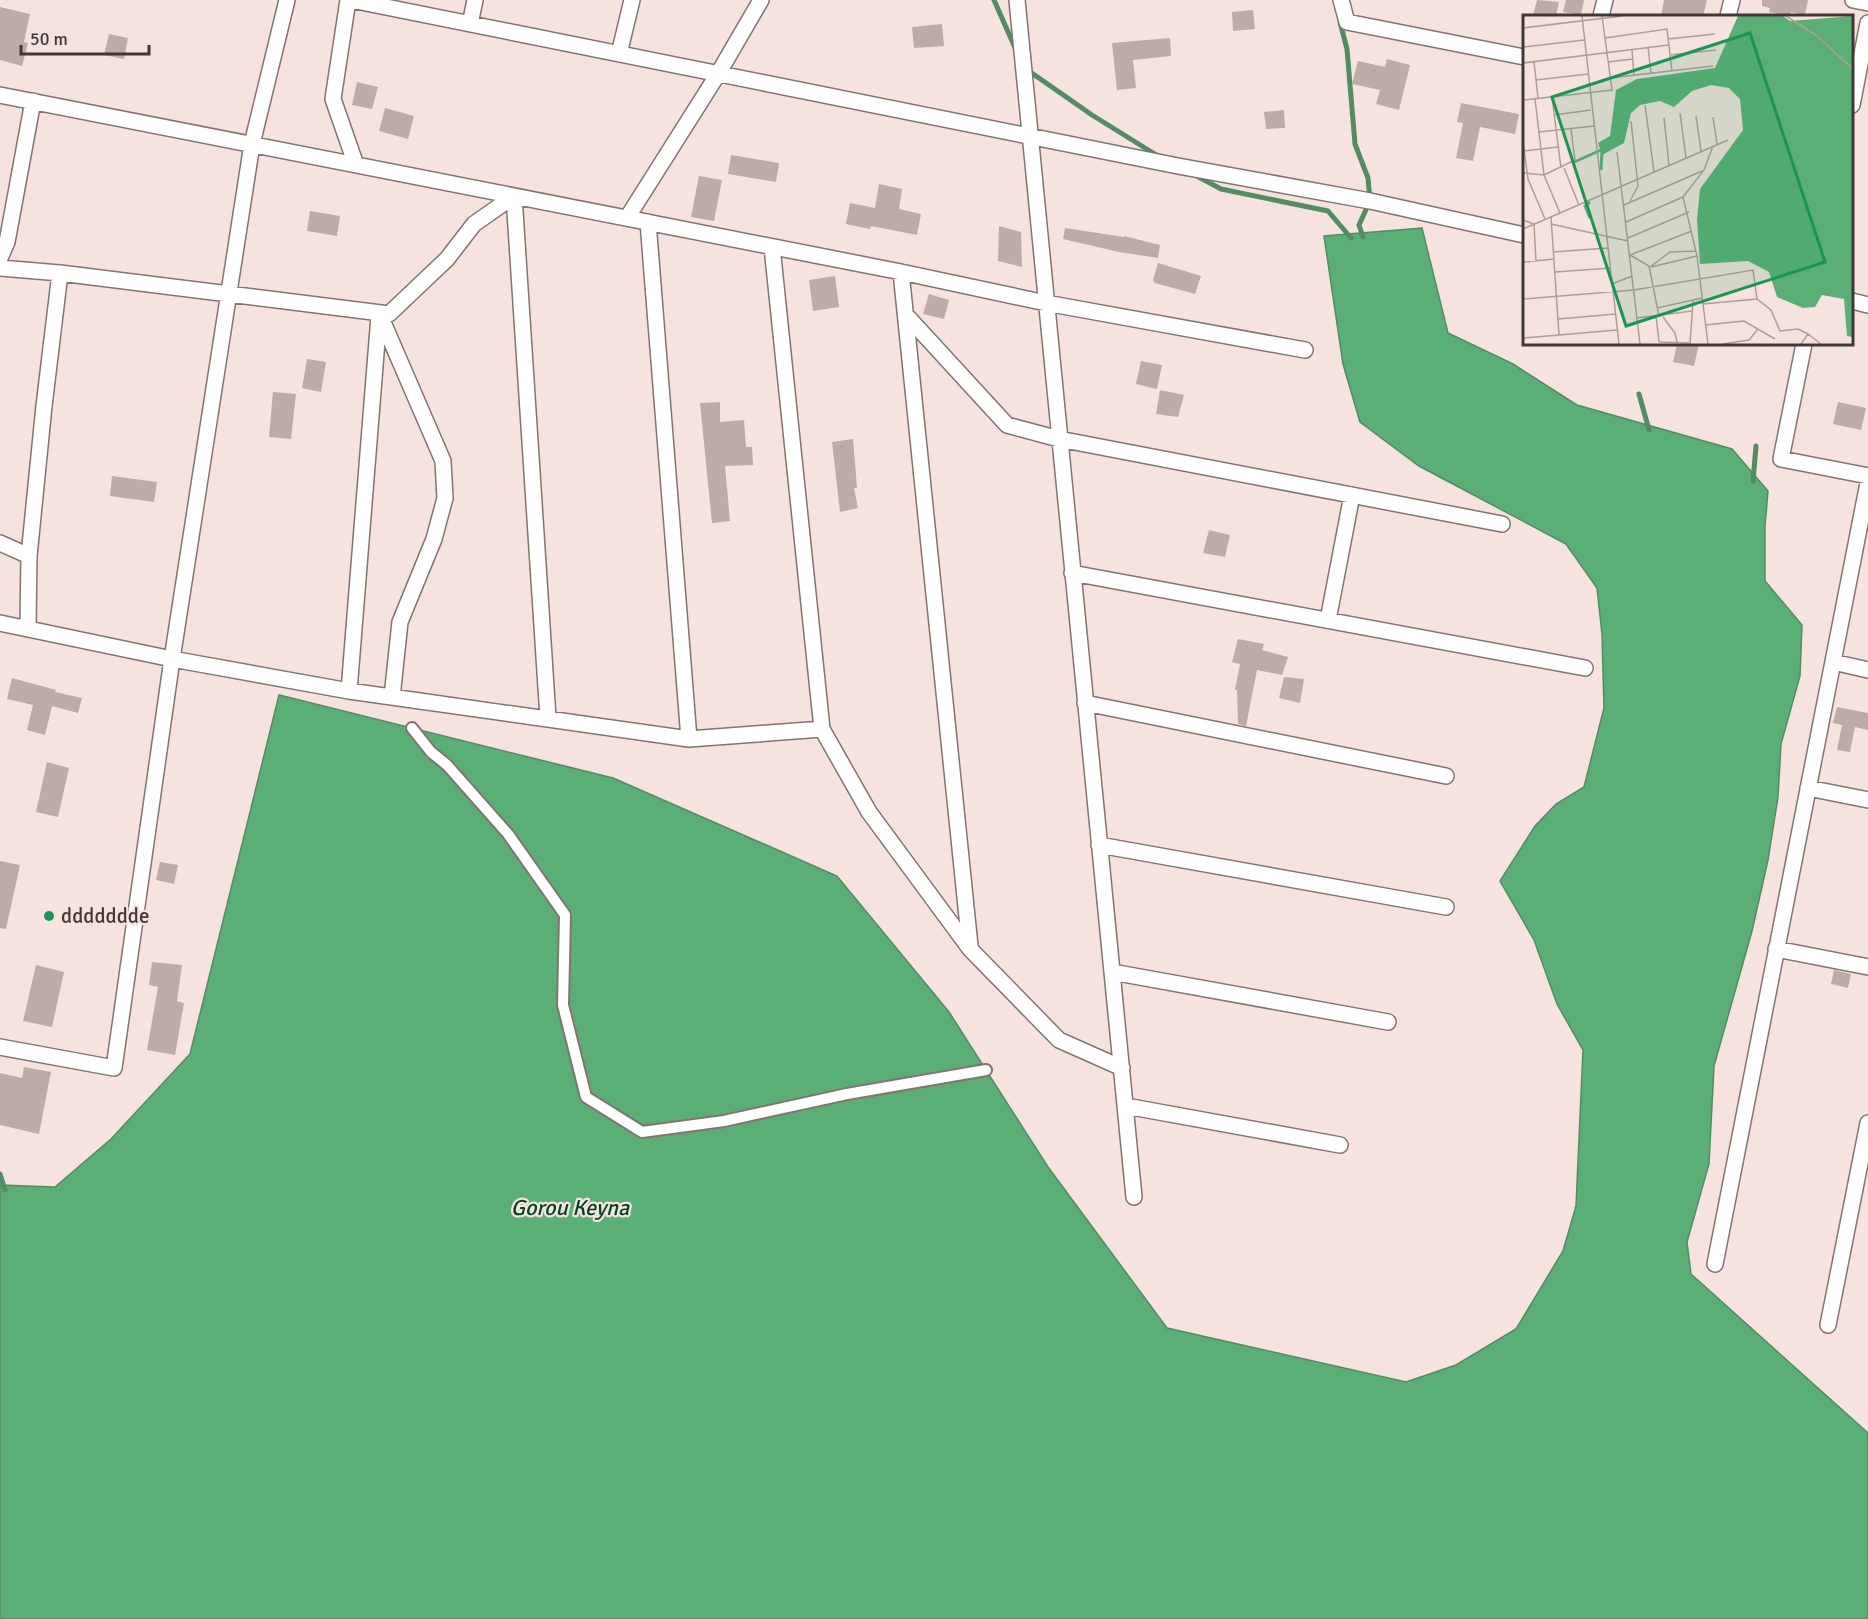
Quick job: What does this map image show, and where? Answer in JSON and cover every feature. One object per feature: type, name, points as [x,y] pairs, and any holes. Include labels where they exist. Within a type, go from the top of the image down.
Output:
[{"type":"street","points":[[0,1047],[114,1068],[172,659],[252,144],[286,0]]},
{"type":"street","points":[[357,165],[333,99],[349,0],[1178,166],[1370,201],[1523,235]]},
{"type":"street","points":[[470,24],[475,0]]},
{"type":"street","points":[[619,54],[632,0]]},
{"type":"street","points":[[627,218],[718,74],[760,0]]},
{"type":"street","points":[[1017,0],[1134,1197]]},
{"type":"street","points":[[1341,0],[1347,21],[1523,57]]},
{"type":"street","points":[[1601,15],[1605,0]]},
{"type":"street","points":[[1728,15],[1732,0]]},
{"type":"street","points":[[1853,0],[1868,3]]},
{"type":"street","points":[[1853,95],[1868,23]]},
{"type":"street","points":[[0,95],[901,272],[1046,303],[1305,350]]},
{"type":"street","points":[[0,258],[33,101]]},
{"type":"street","points":[[0,268],[60,273],[389,314],[447,259],[474,224],[514,196]]},
{"type":"street","points":[[514,196],[548,718]]},
{"type":"street","points":[[648,222],[690,739]]},
{"type":"street","points":[[772,247],[822,729],[869,812],[970,949],[1059,1040],[1122,1068]]},
{"type":"street","points":[[901,272],[970,949]]},
{"type":"street","points":[[28,627],[29,556],[60,273]]},
{"type":"street","points":[[1853,301],[1868,305]]},
{"type":"street","points":[[349,691],[379,313]]},
{"type":"street","points":[[379,313],[443,461],[445,498],[434,539],[400,622],[392,697]]},
{"type":"street","points":[[906,315],[1007,425],[1059,439],[1502,524]]},
{"type":"street","points":[[1804,345],[1781,459],[1868,476]]},
{"type":"street","points":[[1715,1264],[1868,483]]},
{"type":"street","points":[[1328,620],[1353,495]]},
{"type":"street","points":[[0,543],[29,556]]},
{"type":"street","points":[[1072,573],[1585,668]]},
{"type":"street","points":[[0,622],[172,659],[349,691],[690,739],[822,729]]},
{"type":"street","points":[[1833,662],[1868,670]]},
{"type":"street","points":[[1085,703],[1446,776]]},
{"type":"street","points":[[412,728],[431,752],[447,765],[508,834],[565,915],[563,1005],[586,1097],[642,1132],[724,1121],[847,1094],[986,1070]]},
{"type":"street","points":[[1808,788],[1868,800]]},
{"type":"street","points":[[1099,845],[1446,907]]},
{"type":"street","points":[[1776,949],[1868,967]]},
{"type":"street","points":[[1112,972],[1388,1022]]},
{"type":"street","points":[[1126,1106],[1340,1145]]},
{"type":"street","points":[[1828,1325],[1868,1123]]},
{"type":"water","name":"Gorou Keyna","points":[[1422,228],[1448,333],[1513,364],[1577,405],[1732,449],[1768,491],[1765,526],[1765,581],[1802,625],[1800,676],[1781,744],[1778,797],[1768,860],[1752,931],[1714,1066],[1709,1164],[1687,1242],[1691,1274],[1868,1433],[1868,1619],[0,1619],[0,1185],[55,1187],[111,1139],[190,1054],[279,695],[613,778],[837,876],[949,1012],[1048,1167],[1167,1328],[1406,1382],[1456,1365],[1516,1329],[1563,1251],[1576,1206],[1583,1050],[1557,1004],[1534,940],[1500,881],[1535,826],[1556,804],[1584,787],[1604,708],[1602,634],[1597,588],[1566,544],[1419,466],[1360,422],[1343,364],[1324,236]]},
{"type":"building","points":[[1537,0],[1559,2],[1556,15],[1533,15]]},
{"type":"building","points":[[1566,0],[1584,0],[1581,15],[1563,12]]},
{"type":"building","points":[[1664,0],[1707,0],[1703,15],[1661,15]]},
{"type":"building","points":[[1762,0],[1808,0],[1805,15],[1791,12],[1790,15],[1785,15],[1769,12],[1770,8],[1762,6]]},
{"type":"building","points":[[0,7],[30,14],[24,42],[28,43],[22,66],[0,60]]},
{"type":"building","points":[[1253,10],[1255,29],[1233,31],[1232,12]]},
{"type":"building","points":[[942,24],[944,46],[914,48],[912,27]]},
{"type":"building","points":[[109,34],[128,38],[124,59],[104,55]]},
{"type":"building","points":[[1170,38],[1171,56],[1133,60],[1136,88],[1117,90],[1112,43]]},
{"type":"building","points":[[1387,59],[1410,65],[1399,110],[1376,104],[1380,90],[1352,84],[1358,61],[1385,67]]},
{"type":"building","points":[[357,82],[378,87],[372,109],[352,105]]},
{"type":"building","points":[[1461,103],[1519,114],[1515,134],[1480,127],[1473,161],[1456,158],[1463,123],[1457,122]]},
{"type":"building","points":[[385,108],[414,116],[408,139],[379,131]]},
{"type":"building","points":[[1284,110],[1285,128],[1266,129],[1264,112]]},
{"type":"building","points":[[731,155],[779,163],[776,182],[728,174]]},
{"type":"building","points":[[699,176],[722,180],[714,221],[691,217]]},
{"type":"building","points":[[879,184],[902,189],[899,209],[921,214],[917,235],[871,226],[870,229],[846,224],[850,203],[875,208]]},
{"type":"building","points":[[310,211],[340,216],[337,236],[307,231]]},
{"type":"building","points":[[999,226],[1021,232],[1022,267],[998,261]]},
{"type":"building","points":[[1065,228],[1124,236],[1160,245],[1158,258],[1063,239]]},
{"type":"building","points":[[1158,263],[1201,276],[1195,294],[1155,283],[1153,280]]},
{"type":"building","points":[[835,276],[839,307],[813,311],[809,280]]},
{"type":"building","points":[[929,294],[949,300],[944,319],[923,314]]},
{"type":"building","points":[[1677,345],[1699,345],[1694,366],[1673,362]]},
{"type":"building","points":[[307,359],[326,362],[321,392],[302,388]]},
{"type":"building","points":[[1141,361],[1162,365],[1157,389],[1136,384]]},
{"type":"building","points":[[1160,390],[1184,395],[1178,417],[1156,414]]},
{"type":"building","points":[[273,392],[296,394],[291,439],[269,437]]},
{"type":"building","points":[[720,402],[720,422],[744,420],[746,447],[752,447],[753,465],[725,466],[730,521],[712,523],[700,403]]},
{"type":"building","points":[[1838,402],[1866,408],[1861,430],[1833,424]]},
{"type":"building","points":[[853,439],[857,488],[854,488],[858,508],[840,512],[832,442]]},
{"type":"building","points":[[112,476],[157,482],[154,502],[110,496]]},
{"type":"building","points":[[1209,530],[1230,535],[1225,557],[1203,553]]},
{"type":"building","points":[[1238,639],[1264,644],[1262,650],[1288,657],[1282,675],[1257,670],[1246,726],[1238,724],[1237,690],[1235,690],[1240,664],[1232,662]]},
{"type":"building","points":[[1284,677],[1304,679],[1300,703],[1279,698]]},
{"type":"building","points":[[12,678],[82,698],[78,713],[52,706],[45,735],[27,730],[33,705],[7,699]]},
{"type":"building","points":[[1837,707],[1868,713],[1868,730],[1855,727],[1850,752],[1837,750],[1842,725],[1833,723]]},
{"type":"building","points":[[47,762],[69,768],[58,817],[36,812]]},
{"type":"building","points":[[0,861],[20,865],[6,929],[0,928]]},
{"type":"building","points":[[160,862],[178,865],[174,884],[156,880]]},
{"type":"building","points":[[152,962],[182,965],[177,1001],[184,1003],[175,1055],[147,1050],[158,987],[149,985]]},
{"type":"building","points":[[36,965],[64,972],[52,1027],[23,1021]]},
{"type":"building","points":[[1834,970],[1851,974],[1848,988],[1831,984]]},
{"type":"building","points":[[24,1067],[51,1072],[39,1134],[0,1125],[0,1073],[22,1078]]},
{"type":"waterway","points":[[994,0],[1016,50]]},
{"type":"waterway","points":[[1340,22],[1347,49],[1355,144],[1368,178],[1370,201],[1359,225],[1363,237]]},
{"type":"waterway","points":[[1026,69],[1092,115],[1158,156]]},
{"type":"waterway","points":[[1193,174],[1221,189],[1328,211],[1351,238]]},
{"type":"waterway","points":[[1639,394],[1649,430]]},
{"type":"waterway","points":[[1753,481],[1756,446]]},
{"type":"waterway","points":[[0,1174],[5,1190]]},
{"type":"place","name":"ddddddde","points":[[49,916]]}]
